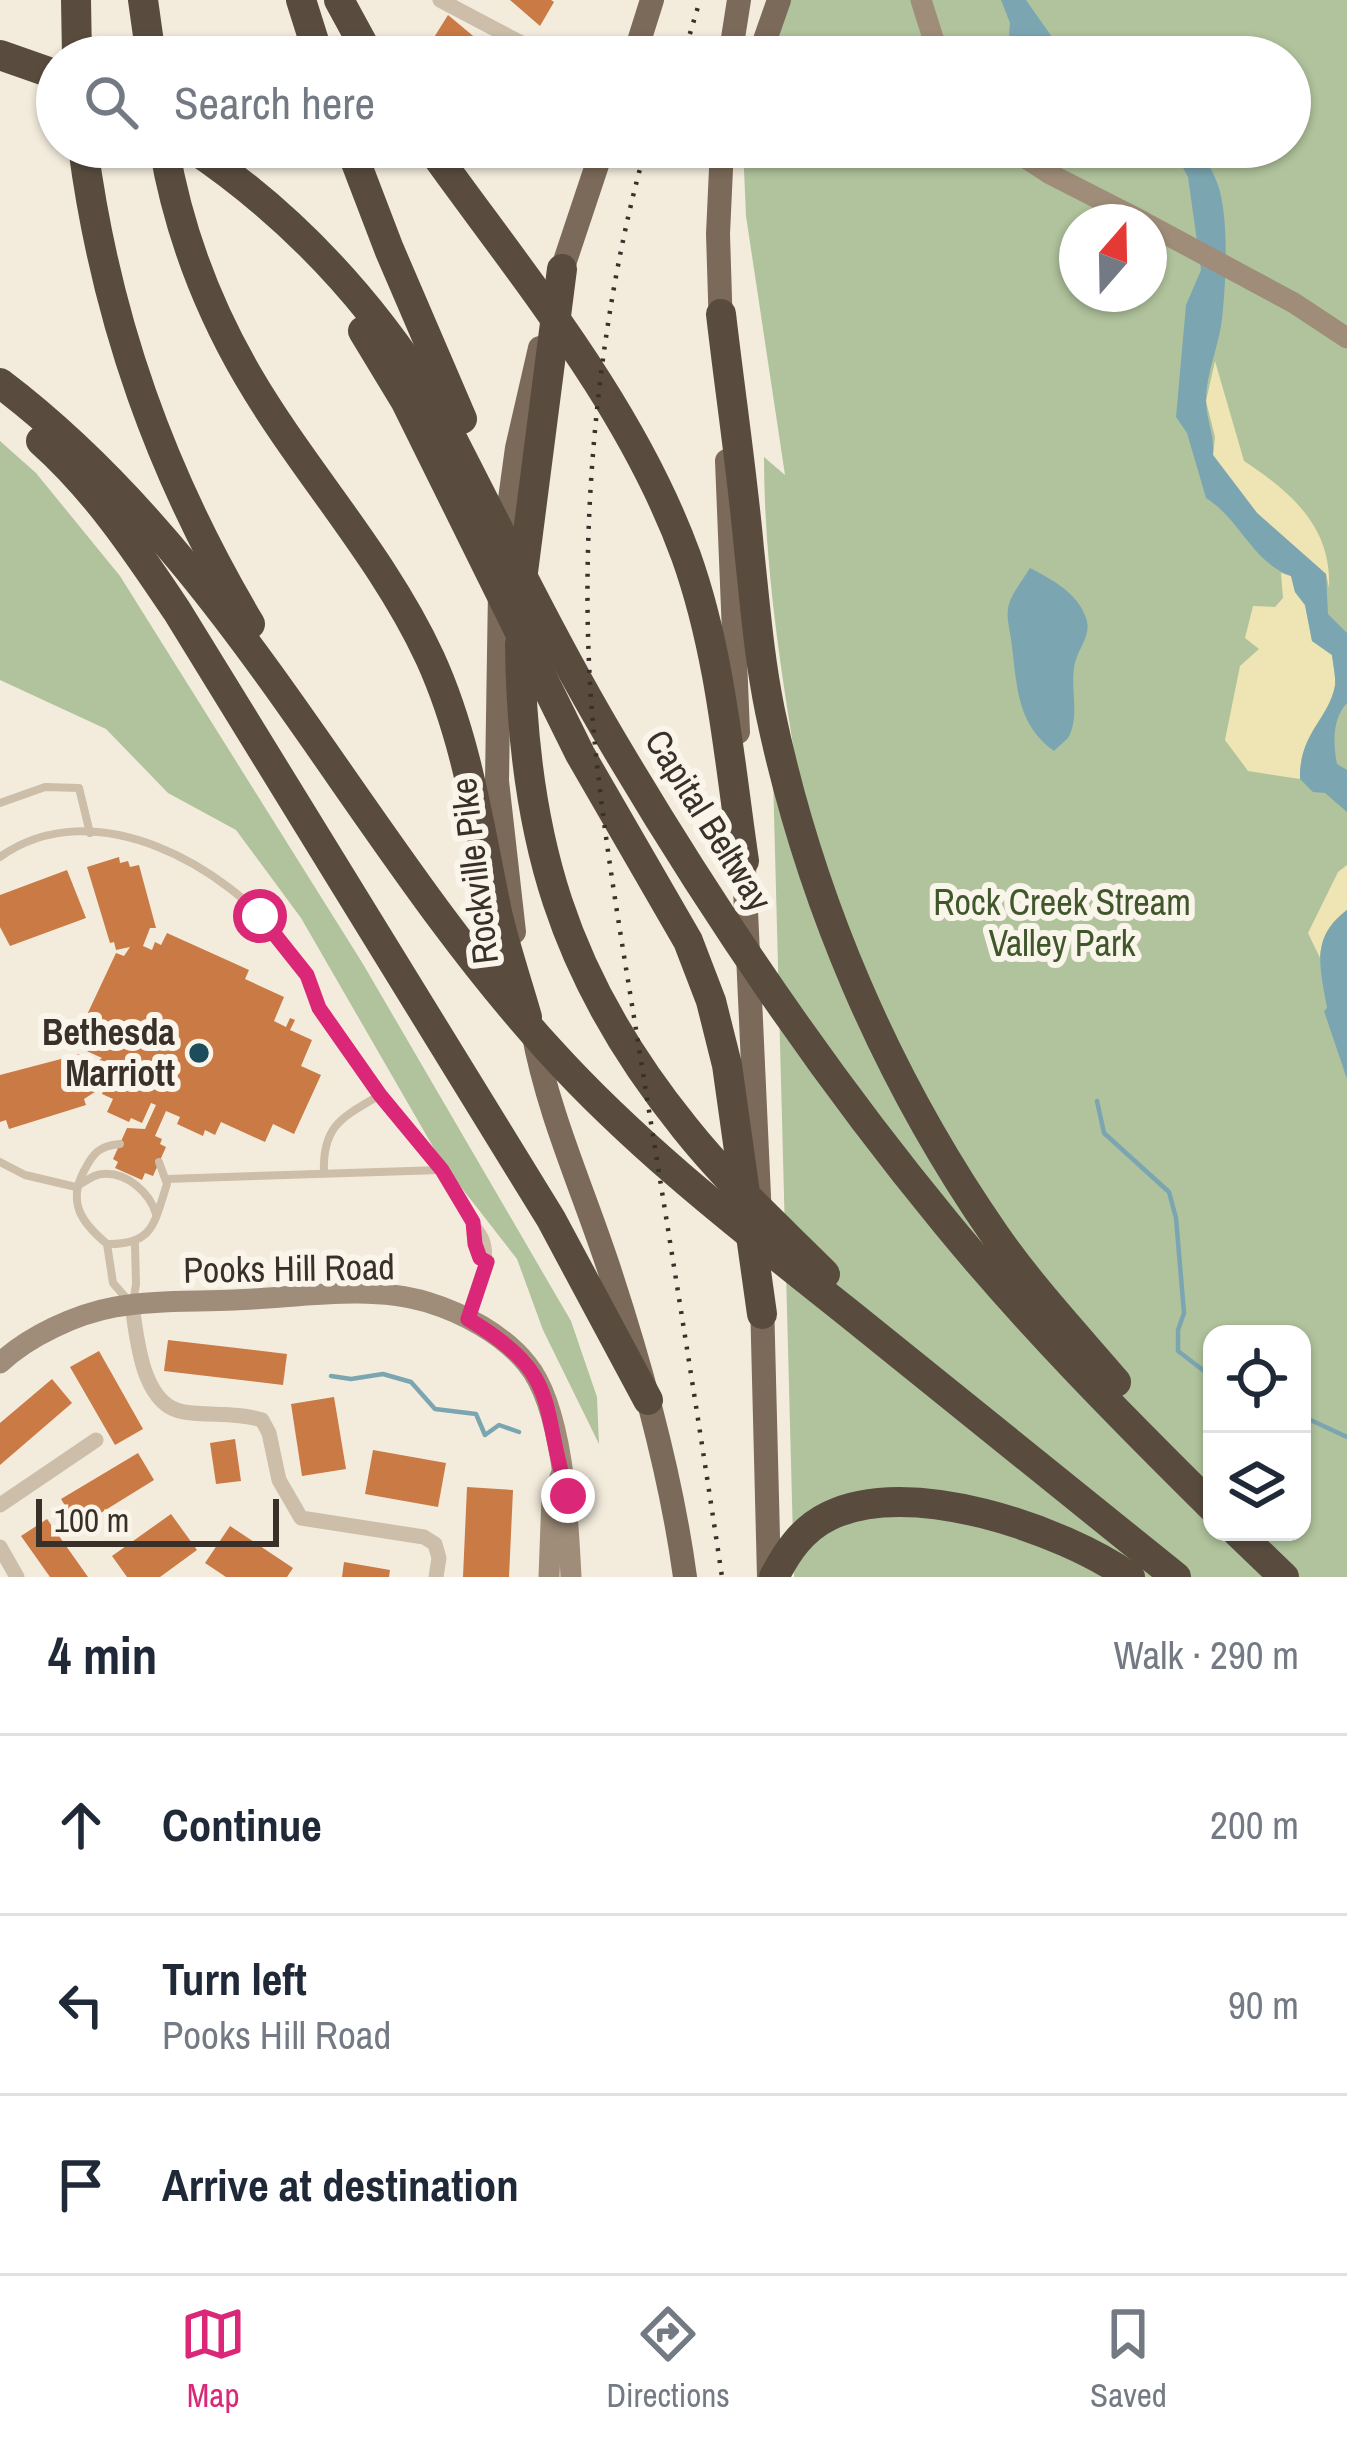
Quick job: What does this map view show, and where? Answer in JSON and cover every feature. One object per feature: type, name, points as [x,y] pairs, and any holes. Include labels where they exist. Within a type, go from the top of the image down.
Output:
[{"type":"highway","points":[[72,36],[76,0]]},
{"type":"highway","points":[[143,0],[148,36]]},
{"type":"highway","points":[[302,0],[313,36]]},
{"type":"highway","points":[[339,0],[359,36]]},
{"type":"highway","points":[[0,55],[36,58]]},
{"type":"highway","points":[[86,168],[109,297],[163,452],[223,578],[327,755]]},
{"type":"highway","points":[[167,168],[181,228],[223,331],[428,655],[464,754],[536,1048]]},
{"type":"highway","name":"Capital Beltway","points":[[220,168],[316,251],[396,343],[429,394],[617,750],[692,871],[854,1107],[1029,1318],[1203,1498]]},
{"type":"highway","points":[[358,168],[553,628]]},
{"type":"highway","points":[[445,168],[589,370],[659,492],[686,556],[715,665],[744,861]]},
{"type":"highway","points":[[244,185],[307,254],[381,357],[580,754],[688,941],[711,1001],[749,1140],[762,1315]]},
{"type":"highway","points":[[562,268],[540,376],[520,622],[521,722],[531,806],[569,940],[601,1008],[687,1131],[926,1376]]},
{"type":"highway","points":[[721,314],[756,632],[770,712],[810,861],[854,978],[930,1132],[995,1235],[1034,1287],[1203,1480]]},
{"type":"highway","points":[[0,383],[106,473],[157,528],[327,755],[464,949],[551,1052],[625,1128],[700,1194],[1176,1577]]},
{"type":"highway","points":[[0,406],[82,481],[177,611],[551,1219],[648,1400]]},
{"type":"highway","points":[[771,1577],[788,1550],[825,1517],[875,1504],[949,1508],[1033,1526],[1070,1541],[1130,1577]]},
{"type":"highway","points":[[1248,1541],[1287,1577]]},
{"type":"highway","points":[[1257,1541],[1287,1577]]},
{"type":"main road","points":[[639,36],[652,0]]},
{"type":"main road","points":[[733,36],[739,0]]},
{"type":"main road","points":[[766,36],[779,0]]},
{"type":"main road","points":[[562,268],[596,168]]},
{"type":"main road","points":[[721,168],[718,234],[754,1057],[749,1140]]},
{"type":"main road","points":[[718,234],[732,168]]},
{"type":"main road","name":"Rockville Pike","points":[[507,929],[496,688],[505,530],[517,448],[540,376]]},
{"type":"main road","points":[[536,1048],[648,1400],[685,1577]]},
{"type":"main road","points":[[762,1315],[771,1577]]},
{"type":"street","points":[[440,0],[508,36]]},
{"type":"street","points":[[921,0],[932,36]]},
{"type":"street","points":[[1041,168],[1109,204]]},
{"type":"street","points":[[1167,234],[1258,282],[1347,338]]},
{"type":"street","name":"Pooks Hill Road","points":[[0,1363],[36,1336],[96,1311],[132,1305],[374,1294],[424,1301],[505,1341],[530,1366],[549,1403],[568,1496],[571,1577]]},
{"type":"street","points":[[132,1305],[152,1390],[164,1403],[179,1412],[262,1420],[279,1480],[301,1518],[424,1537],[435,1544],[436,1577]]},
{"type":"street","points":[[0,1505],[96,1440]]},
{"type":"street","name":"Pooks Hill Road","points":[[549,1577],[552,1497],[561,1475]]},
{"type":"street","points":[[0,1547],[17,1577]]},
{"type":"lane","points":[[0,803],[45,787],[79,788],[90,833]]},
{"type":"lane","points":[[0,857],[12,848],[57,835],[90,833],[152,843],[211,875],[260,916],[307,975],[319,1008],[380,1095],[442,1170],[473,1222],[475,1244],[480,1258],[487,1262],[468,1319]]},
{"type":"lane","points":[[324,1173],[323,1150],[332,1130],[341,1118],[380,1095]]},
{"type":"lane","points":[[120,1144],[93,1153],[76,1187],[81,1217],[107,1244],[113,1282],[132,1305]]},
{"type":"lane","points":[[0,1162],[26,1175],[76,1187],[99,1174],[111,1174],[144,1190],[156,1215]]},
{"type":"lane","points":[[107,1244],[135,1245],[145,1238],[166,1179],[159,1162]]},
{"type":"lane","points":[[166,1179],[442,1170]]},
{"type":"lane","points":[[132,1305],[135,1245]]},
{"type":"green space","name":"Rock Creek Stream Valley Park","points":[[768,0],[1347,0],[1347,1577],[794,1577],[773,776],[797,769],[770,575],[764,457],[785,475],[746,216],[744,168],[1311,168],[1311,36],[759,36]]},
{"type":"green space","points":[[0,441],[36,473],[120,576],[363,964],[571,1321],[597,1397],[599,1444],[543,1330],[517,1259],[443,1164],[301,918],[236,830],[168,793],[106,729],[0,680]]},
{"type":"sand","points":[[1215,361],[1244,461],[1278,485],[1316,529],[1324,547],[1329,588],[1326,574],[1257,513],[1213,455],[1215,437],[1206,401]]},
{"type":"sand","points":[[1281,573],[1291,576],[1305,605],[1312,641],[1332,655],[1335,674],[1332,697],[1304,750],[1300,779],[1248,771],[1225,740],[1240,666],[1259,649],[1245,638],[1253,606],[1275,607],[1283,598]]},
{"type":"sand","points":[[1347,865],[1347,910],[1328,931],[1320,958],[1308,933],[1338,872]]},
{"type":"water","points":[[1001,0],[1026,0],[1051,36],[1010,36]]},
{"type":"water","points":[[1183,168],[1210,168],[1223,210],[1223,304],[1206,400],[1213,455],[1257,513],[1326,574],[1328,614],[1347,633],[1347,703],[1334,740],[1337,764],[1347,770],[1347,812],[1300,779],[1304,750],[1332,698],[1332,655],[1312,641],[1305,605],[1291,576],[1266,561],[1206,498],[1187,433],[1176,417],[1186,305],[1201,270]]},
{"type":"water","points":[[1030,568],[1070,594],[1087,624],[1074,672],[1072,729],[1054,751],[1025,715],[1008,620],[1010,601]]},
{"type":"water","points":[[1347,910],[1347,1079],[1324,1011],[1320,954],[1327,931]]},
{"type":"building","points":[[510,0],[551,0],[554,2],[540,26]]},
{"type":"building","points":[[448,15],[473,36],[435,36]]},
{"type":"building","name":"Bethesda Marriott","points":[[119,857],[120,863],[128,861],[130,867],[139,865],[156,928],[150,928],[143,946],[152,950],[167,933],[249,970],[245,979],[284,997],[274,1021],[286,1027],[290,1018],[295,1020],[290,1030],[312,1040],[301,1066],[321,1075],[294,1134],[273,1124],[265,1142],[221,1122],[215,1135],[205,1130],[203,1136],[177,1124],[180,1117],[166,1111],[155,1136],[166,1147],[153,1176],[145,1173],[142,1180],[115,1168],[118,1162],[113,1159],[127,1128],[145,1129],[156,1105],[151,1103],[142,1123],[131,1118],[129,1122],[107,1112],[113,1099],[102,1094],[105,1087],[95,1083],[98,1090],[84,1099],[86,1105],[9,1129],[6,1120],[0,1122],[0,1075],[80,1054],[86,1071],[102,1058],[80,1048],[84,1040],[77,1036],[116,953],[124,956],[130,947],[116,950],[114,942],[110,943],[87,867]]},
{"type":"building","points":[[67,870],[86,918],[10,946],[0,927],[0,895]]},
{"type":"building","points":[[168,1340],[287,1354],[283,1385],[164,1371]]},
{"type":"building","points":[[99,1351],[143,1429],[115,1445],[70,1367]]},
{"type":"building","points":[[52,1379],[72,1403],[0,1465],[0,1423]]},
{"type":"building","points":[[334,1397],[346,1469],[302,1476],[291,1404]]},
{"type":"building","points":[[235,1439],[241,1481],[216,1484],[210,1443]]},
{"type":"building","points":[[373,1450],[446,1463],[438,1507],[365,1494]]},
{"type":"building","points":[[138,1453],[154,1480],[78,1527],[61,1499]]},
{"type":"building","points":[[467,1487],[513,1490],[509,1577],[463,1577]]},
{"type":"building","points":[[171,1514],[197,1550],[160,1577],[127,1577],[112,1556]]},
{"type":"building","points":[[47,1519],[88,1577],[50,1577],[21,1536]]},
{"type":"building","points":[[230,1526],[293,1568],[287,1577],[226,1577],[205,1563]]},
{"type":"building","points":[[344,1562],[390,1570],[389,1577],[342,1577]]},
{"type":"waterway","points":[[1097,1101],[1104,1133],[1169,1192],[1176,1218],[1184,1313],[1178,1351],[1203,1370]]},
{"type":"waterway","points":[[331,1376],[351,1379],[383,1374],[411,1382],[435,1409],[476,1414],[485,1435],[499,1425],[519,1432]]},
{"type":"waterway","points":[[1311,1420],[1347,1437]]},
{"type":"railway","points":[[689,36],[700,0]]},
{"type":"railway","points":[[641,168],[614,285],[595,433],[588,582],[593,724],[610,862],[722,1577]]},
{"type":"place","name":"Bethesda Marriott","points":[[199,1053]]},
{"type":"route","points":[[260,916],[286,943],[307,975],[319,1008],[380,1095],[442,1170],[473,1222],[475,1244],[480,1258],[487,1262],[468,1319],[505,1341],[530,1366],[549,1403],[568,1496]]}]
